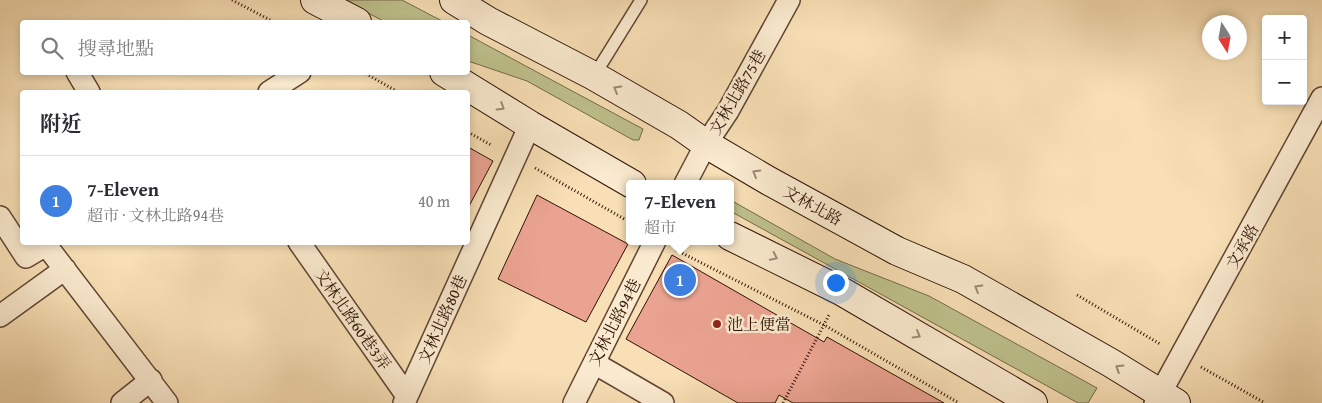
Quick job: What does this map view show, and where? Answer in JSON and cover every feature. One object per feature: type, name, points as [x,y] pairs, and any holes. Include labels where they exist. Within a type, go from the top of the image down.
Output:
[{"type":"main road","points":[[315,0],[352,20]]},
{"type":"main road","name":"文林北路","points":[[454,0],[488,21],[594,76],[679,124],[706,144],[769,181],[897,251],[963,279],[1111,363],[1164,400]]},
{"type":"main road","points":[[449,75],[626,181]]},
{"type":"main road","points":[[734,238],[841,291],[1034,403]]},
{"type":"street","name":"文林北路75巷","points":[[687,180],[789,0]]},
{"type":"street","points":[[79,75],[88,90]]},
{"type":"street","points":[[272,90],[295,75]]},
{"type":"street","name":"文承路","points":[[1164,400],[1322,98]]},
{"type":"street","name":"文林北路80巷","points":[[405,400],[530,125]]},
{"type":"street","points":[[0,216],[26,257],[46,245]]},
{"type":"street","points":[[49,245],[167,403]]},
{"type":"street","name":"文林北路60巷3弄","points":[[301,245],[405,400]]},
{"type":"street","name":"文林北路94巷","points":[[574,403],[653,245]]},
{"type":"street","points":[[0,316],[65,269]]},
{"type":"street","points":[[594,362],[663,403]]},
{"type":"street","points":[[122,403],[151,380]]},
{"type":"lane","points":[[594,76],[641,0]]},
{"type":"path","points":[[232,0],[270,20]]},
{"type":"path","points":[[368,75],[394,90]]},
{"type":"path","points":[[470,133],[491,145]]},
{"type":"path","points":[[530,165],[626,220]]},
{"type":"path","points":[[676,250],[824,325],[959,403]]},
{"type":"path","points":[[783,403],[841,291]]},
{"type":"green space","points":[[344,0],[402,0],[440,20],[381,20]]},
{"type":"green space","points":[[470,36],[643,129],[639,140],[633,140],[527,81],[470,62]]},
{"type":"green space","points":[[734,202],[835,259],[929,296],[1097,388],[1088,403],[1078,403],[734,213]]},
{"type":"building","points":[[470,148],[493,161],[470,204]]},
{"type":"building","points":[[537,195],[627,245],[586,322],[498,279]]},
{"type":"building","points":[[672,255],[824,342],[827,337],[944,403],[793,403],[779,395],[775,403],[738,403],[626,339]]},
{"type":"place","name":"7-Eleven","points":[[680,280]]},
{"type":"place","name":"池上便當","points":[[717,324]]}]
